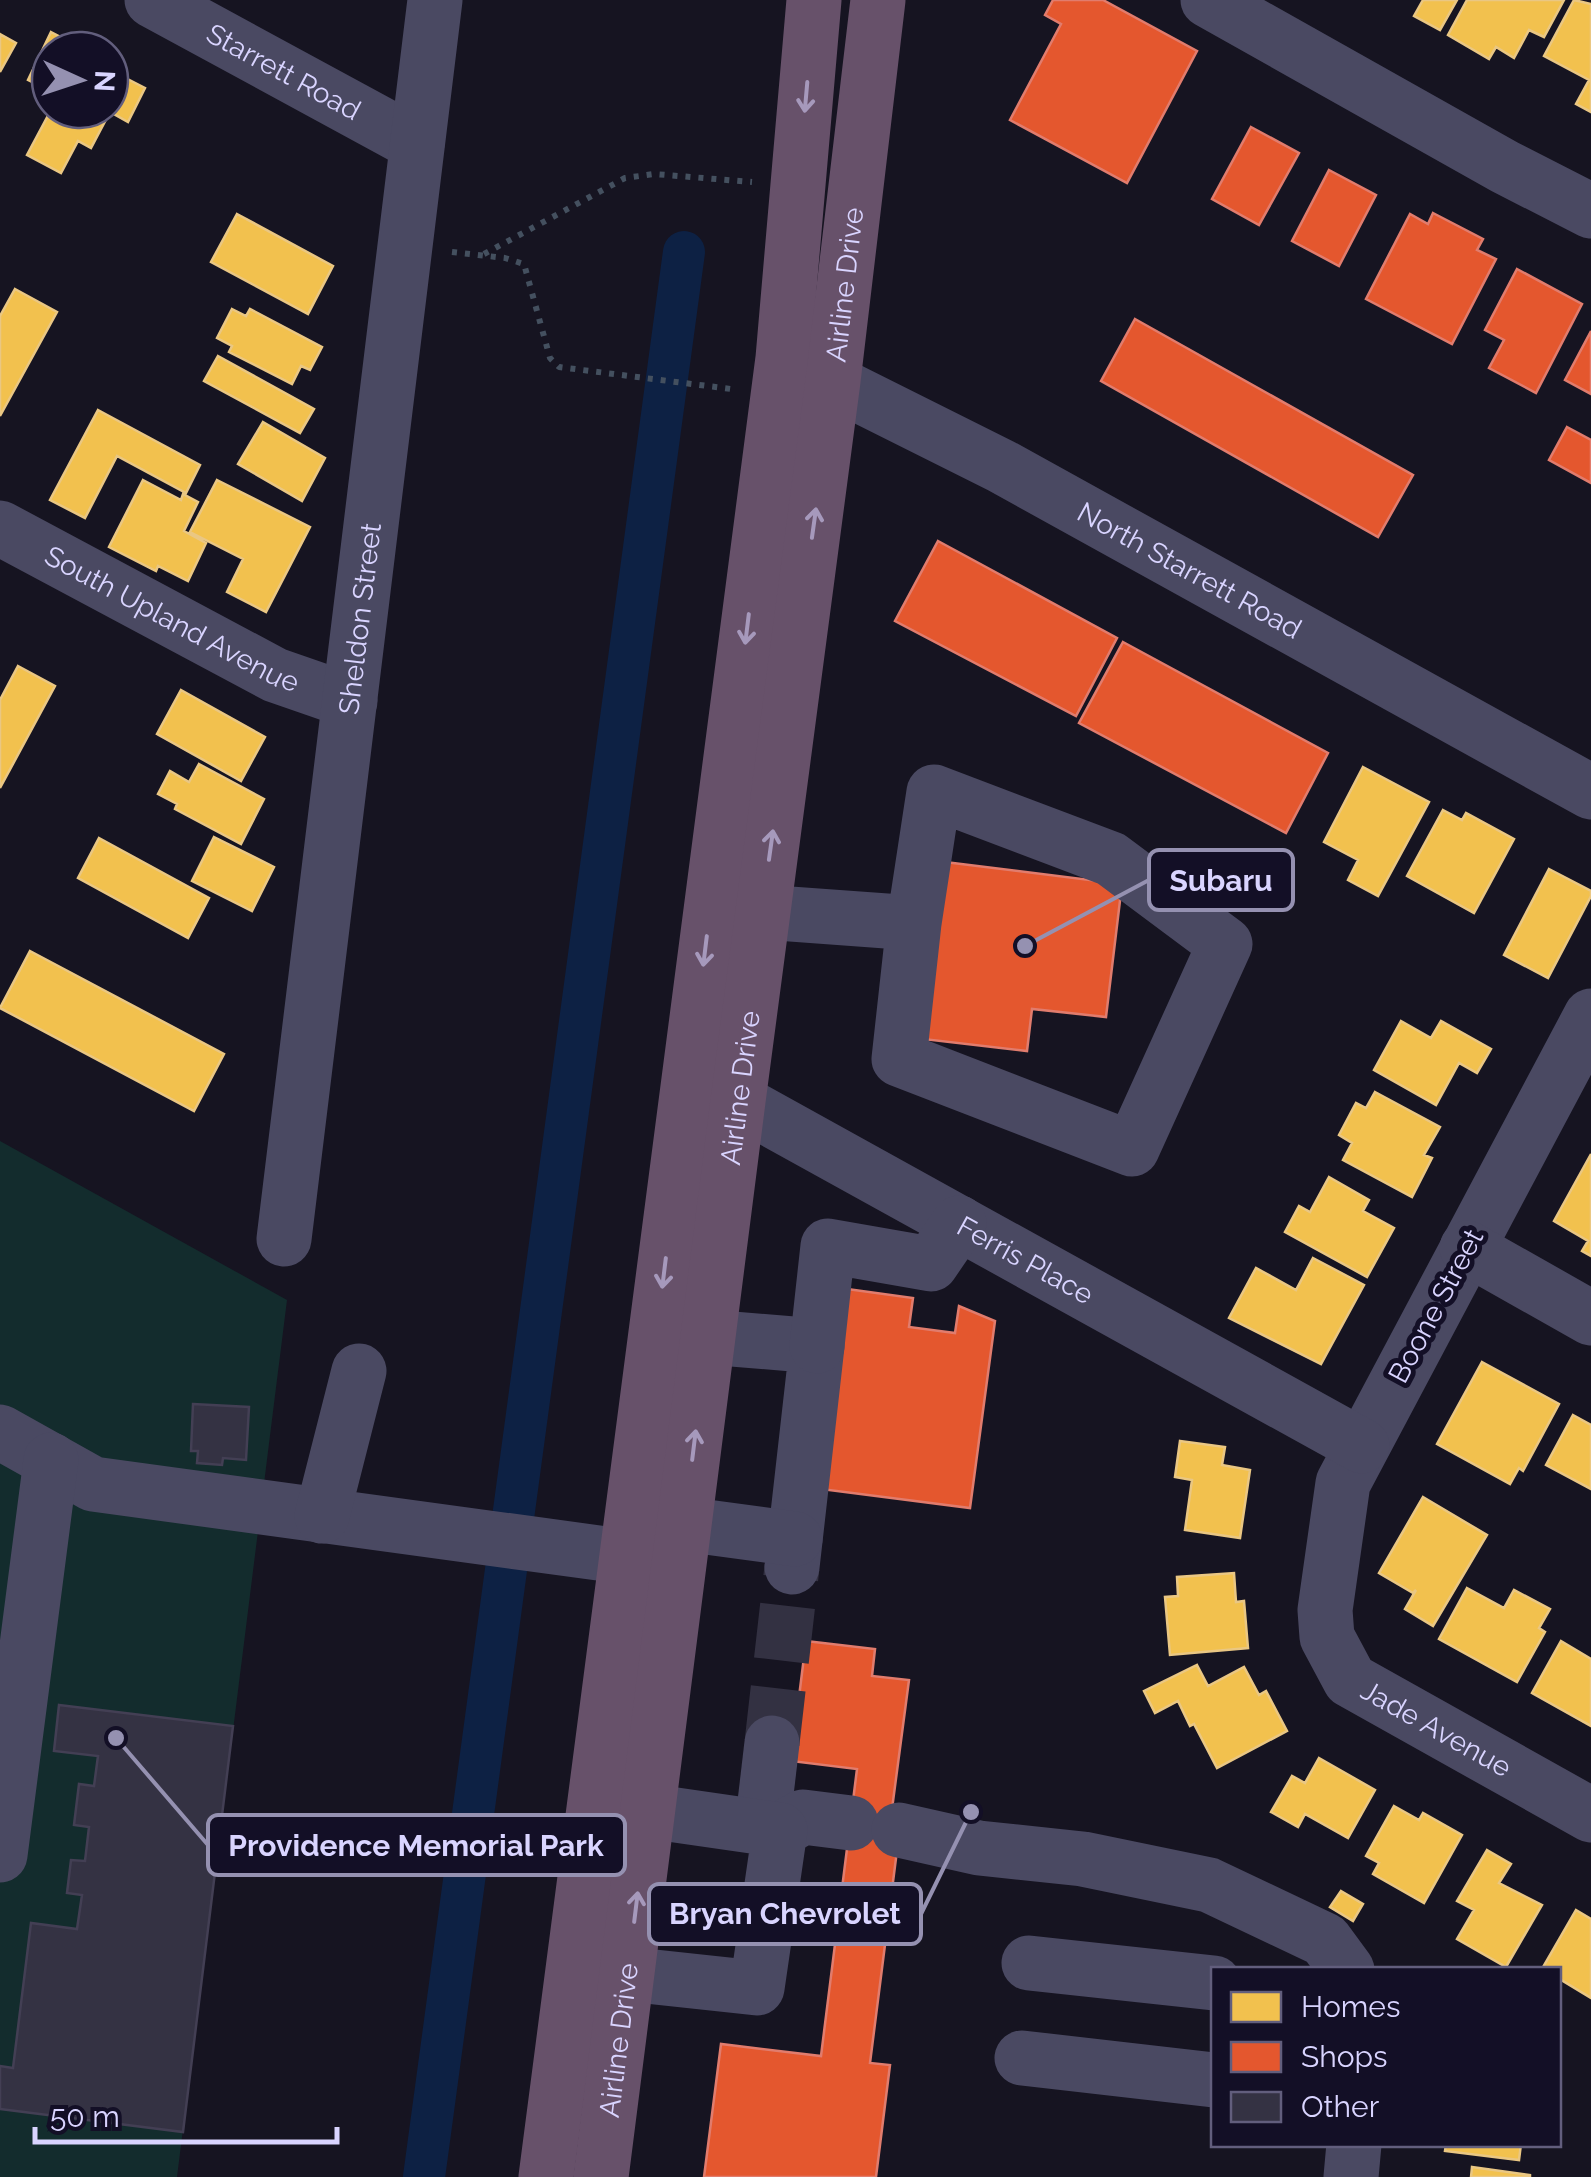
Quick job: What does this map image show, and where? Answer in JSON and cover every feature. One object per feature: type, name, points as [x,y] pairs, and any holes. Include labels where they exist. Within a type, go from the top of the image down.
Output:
[{"type":"highway","name":"Airline Drive","points":[[601,2177],[648,1811],[689,1078],[783,358],[814,0]]},
{"type":"highway","name":"Airline Drive","points":[[546,2177],[664,1549],[708,1338],[833,381],[878,0]]},
{"type":"street","name":"Starrett Road","points":[[152,0],[417,144]]},
{"type":"street","name":"Sheldon Street","points":[[284,1239],[436,0]]},
{"type":"street","points":[[1208,0],[1591,211]]},
{"type":"street","name":"North Starrett Road","points":[[783,358],[1000,466],[1591,792]]},
{"type":"street","name":"South Upland Avenue","points":[[0,528],[275,675],[350,701]]},
{"type":"street","points":[[934,792],[1111,859],[1226,944],[1132,1149],[899,1059],[914,922],[934,792]]},
{"type":"street","points":[[762,912],[914,922]]},
{"type":"street","name":"Boone Street","points":[[1325,1610],[1343,1483],[1591,1016]]},
{"type":"street","name":"Ferris Place","points":[[689,1078],[738,1101],[1362,1446]]},
{"type":"street","points":[[0,1432],[92,1484],[548,1547],[794,1553],[828,1246],[931,1264],[959,1224]]},
{"type":"street","points":[[1467,1248],[1591,1318]]},
{"type":"street","points":[[708,1338],[817,1346]]},
{"type":"street","points":[[322,1516],[359,1371]]},
{"type":"street","points":[[0,1855],[51,1460]]},
{"type":"street","name":"Jade Avenue","points":[[1325,1610],[1327,1637],[1350,1680],[1591,1816]]},
{"type":"street","points":[[627,1974],[757,1988],[771,1829],[772,1742]]},
{"type":"street","points":[[648,1811],[771,1829],[803,1818],[875,1826],[979,1848],[1083,1859],[1209,1885],[1326,1940],[1346,1967]]},
{"type":"street","points":[[1029,1963],[1211,1983]]},
{"type":"street","points":[[1022,2058],[1211,2080]]},
{"type":"street","points":[[1351,2177],[1354,2147]]},
{"type":"path","points":[[480,256],[625,178],[654,174],[798,185]]},
{"type":"path","points":[[404,246],[524,264],[550,358],[564,368],[714,387]]},
{"type":"green space","points":[[0,1141],[287,1300],[177,2177],[0,2177]]},
{"type":"building: Homes","points":[[1423,0],[1457,0],[1440,30],[1414,16]]},
{"type":"building: Homes","points":[[1467,0],[1564,0],[1544,37],[1529,30],[1514,58],[1496,47],[1489,59],[1448,35]]},
{"type":"building: Homes","points":[[1574,0],[1591,4],[1591,112],[1576,104],[1589,80],[1544,56]]},
{"type":"building: Homes","points":[[0,34],[16,43],[0,72]]},
{"type":"building: Homes","points":[[130,80],[145,88],[130,118]]},
{"type":"building: Homes","points":[[40,130],[100,130],[91,148],[78,141],[61,173],[27,155]]},
{"type":"building: Homes","points":[[237,214],[333,266],[308,314],[211,262]]},
{"type":"building: Homes","points":[[15,289],[57,312],[0,416],[0,316]]},
{"type":"building: Homes","points":[[232,309],[246,316],[250,309],[322,347],[310,370],[301,366],[292,384],[229,352],[232,346],[217,338]]},
{"type":"building: Homes","points":[[218,356],[314,409],[300,433],[204,381]]},
{"type":"building: Homes","points":[[98,410],[200,465],[186,493],[117,456],[85,518],[50,500]]},
{"type":"building: Homes","points":[[263,422],[325,458],[302,501],[238,464]]},
{"type":"building: Homes","points":[[143,480],[181,500],[183,494],[198,502],[184,531],[206,543],[188,581],[158,566],[156,571],[109,547]]},
{"type":"building: Homes","points":[[217,480],[310,527],[266,612],[227,592],[243,559],[190,532]]},
{"type":"building: Homes","points":[[18,666],[55,686],[0,788],[0,700]]},
{"type":"building: Homes","points":[[181,690],[265,737],[241,781],[157,734]]},
{"type":"building: Homes","points":[[199,764],[264,799],[241,844],[175,809],[177,804],[158,794],[170,771],[189,782]]},
{"type":"building: Homes","points":[[1363,767],[1429,802],[1378,896],[1348,880],[1358,860],[1324,842]]},
{"type":"building: Homes","points":[[1443,810],[1462,820],[1466,813],[1514,839],[1474,913],[1407,876]]},
{"type":"building: Homes","points":[[214,837],[274,867],[252,911],[192,881]]},
{"type":"building: Homes","points":[[99,838],[209,898],[188,938],[78,878]]},
{"type":"building: Homes","points":[[1549,869],[1591,891],[1591,896],[1548,978],[1504,955]]},
{"type":"building: Homes","points":[[30,951],[224,1054],[194,1111],[0,1008]]},
{"type":"building: Homes","points":[[1401,1021],[1431,1038],[1441,1021],[1491,1049],[1477,1073],[1459,1063],[1436,1105],[1374,1070]]},
{"type":"building: Homes","points":[[1375,1092],[1440,1127],[1424,1155],[1432,1158],[1412,1197],[1343,1160],[1352,1143],[1339,1135],[1356,1103],[1366,1108]]},
{"type":"building: Homes","points":[[1591,1154],[1591,1256],[1582,1251],[1588,1241],[1554,1221]]},
{"type":"building: Homes","points":[[1329,1177],[1369,1200],[1363,1211],[1394,1228],[1367,1277],[1285,1232],[1299,1206],[1310,1212]]},
{"type":"building: Homes","points":[[1313,1258],[1364,1285],[1321,1364],[1229,1318],[1256,1268],[1296,1290]]},
{"type":"building: Homes","points":[[1482,1362],[1559,1404],[1523,1471],[1519,1468],[1510,1484],[1437,1444]]},
{"type":"building: Homes","points":[[1573,1415],[1591,1425],[1591,1489],[1546,1465]]},
{"type":"building: Homes","points":[[1180,1441],[1225,1447],[1222,1465],[1250,1470],[1240,1538],[1185,1530],[1192,1480],[1175,1477]]},
{"type":"building: Homes","points":[[1423,1497],[1487,1535],[1433,1626],[1405,1609],[1416,1590],[1413,1593],[1379,1573]]},
{"type":"building: Homes","points":[[1234,1573],[1236,1602],[1244,1601],[1248,1648],[1170,1655],[1165,1597],[1178,1596],[1177,1577]]},
{"type":"building: Homes","points":[[1467,1588],[1504,1608],[1514,1590],[1550,1609],[1539,1628],[1545,1632],[1517,1682],[1439,1639]]},
{"type":"building: Homes","points":[[1561,1641],[1591,1659],[1591,1726],[1532,1693]]},
{"type":"building: Homes","points":[[1197,1665],[1208,1686],[1244,1667],[1259,1695],[1266,1691],[1287,1731],[1217,1768],[1178,1701],[1155,1713],[1144,1691]]},
{"type":"building: Homes","points":[[1319,1758],[1375,1790],[1348,1838],[1305,1814],[1298,1827],[1271,1812],[1292,1776],[1305,1783]]},
{"type":"building: Homes","points":[[1394,1806],[1419,1820],[1423,1813],[1462,1835],[1424,1903],[1373,1874],[1379,1863],[1366,1856]]},
{"type":"building: Homes","points":[[1487,1850],[1511,1864],[1499,1883],[1542,1905],[1506,1967],[1457,1939],[1474,1910],[1457,1901]]},
{"type":"building: Homes","points":[[1341,1891],[1363,1904],[1353,1921],[1330,1907]]},
{"type":"building: Homes","points":[[1576,1910],[1591,1919],[1591,1998],[1561,1980],[1561,1967],[1543,1967]]},
{"type":"building: Homes","points":[[1446,2147],[1521,2147],[1519,2160],[1445,2151]]},
{"type":"building: Homes","points":[[1472,2167],[1530,2175],[1530,2177],[1471,2177]]},
{"type":"building: Shops","points":[[1053,0],[1103,0],[1197,51],[1127,183],[1010,120],[1061,24],[1045,15]]},
{"type":"building: Shops","points":[[1251,127],[1299,153],[1259,225],[1212,199]]},
{"type":"building: Shops","points":[[1329,170],[1376,195],[1339,266],[1292,241]]},
{"type":"building: Shops","points":[[1433,213],[1483,239],[1477,250],[1496,259],[1452,344],[1366,299],[1410,214],[1428,224]]},
{"type":"building: Shops","points":[[1517,269],[1582,304],[1536,393],[1489,368],[1504,340],[1485,330]]},
{"type":"building: Shops","points":[[1135,319],[1413,475],[1378,537],[1101,381]]},
{"type":"building: Shops","points":[[1591,331],[1591,394],[1565,380]]},
{"type":"building: Shops","points":[[1567,427],[1591,440],[1591,483],[1549,460]]},
{"type":"building: Shops","points":[[938,541],[1117,638],[1076,716],[895,621]]},
{"type":"building: Shops","points":[[1123,642],[1328,753],[1286,833],[1079,723]]},
{"type":"building: Shops","points":[[945,862],[1122,884],[1106,1017],[1032,1009],[1027,1051],[923,1039]]},
{"type":"building: Shops","points":[[840,1288],[913,1298],[909,1327],[955,1333],[959,1306],[995,1321],[970,1508],[813,1488]]},
{"type":"building: Shops","points":[[806,1641],[875,1649],[872,1676],[909,1680],[892,1809],[902,1811],[870,2063],[890,2065],[876,2177],[704,2177],[721,2044],[821,2056],[857,1769],[791,1761]]},
{"type":"building: Other","points":[[193,1404],[249,1407],[246,1460],[223,1458],[222,1465],[197,1463],[198,1451],[191,1451]]},
{"type":"building: Other","points":[[59,1705],[233,1726],[183,2132],[0,2109],[0,2066],[13,2068],[31,1923],[77,1929],[82,1895],[67,1893],[71,1860],[85,1861],[89,1827],[74,1825],[79,1784],[94,1786],[98,1756],[54,1751]]},
{"type":"waterway","points":[[424,2177],[684,252]]},
{"type":"tunnel","points":[[772,1743],[792,1567]]},
{"type":"place","name":"Subaru","points":[[1025,946]]},
{"type":"place","name":"Providence Memorial Park","points":[[116,1738]]},
{"type":"place","name":"Bryan Chevrolet","points":[[971,1812]]}]
